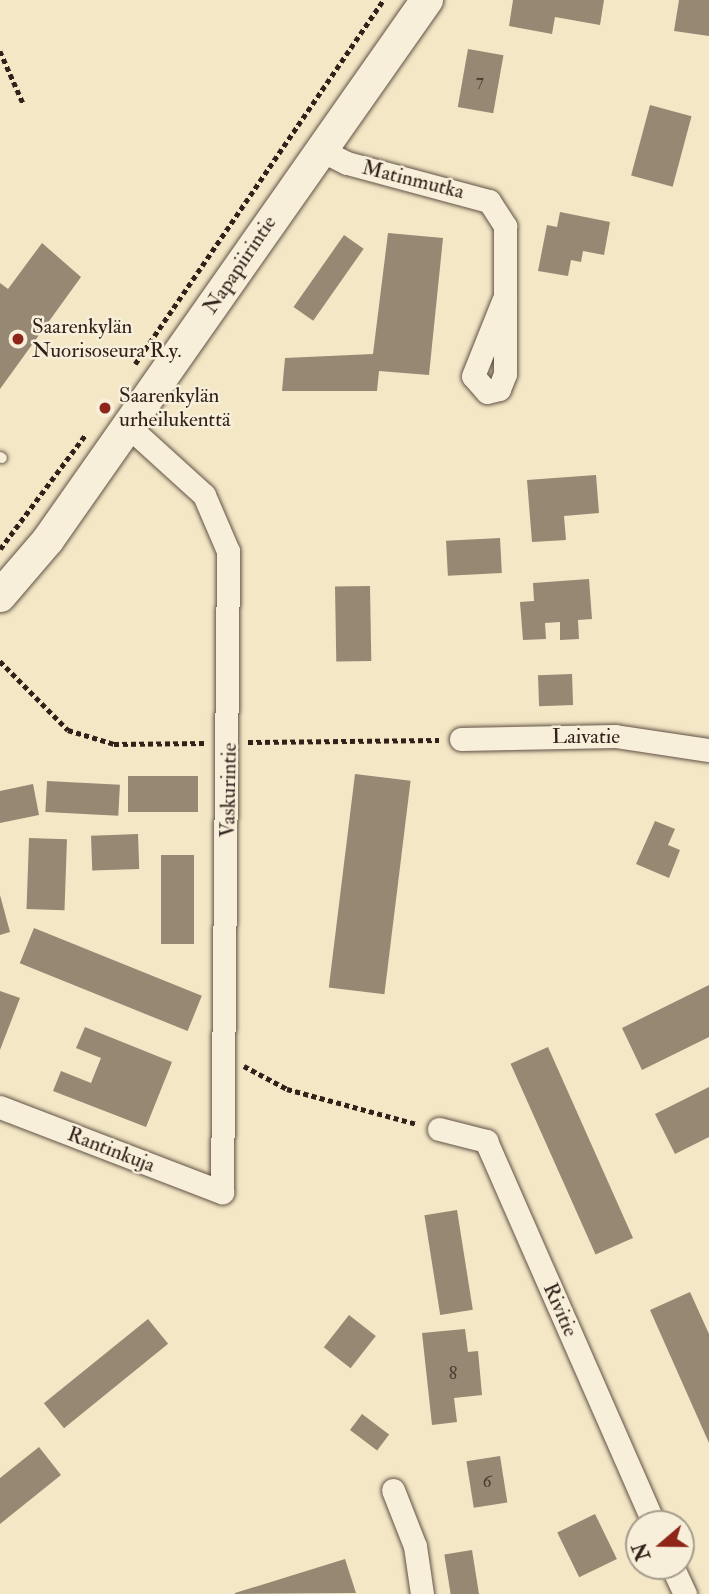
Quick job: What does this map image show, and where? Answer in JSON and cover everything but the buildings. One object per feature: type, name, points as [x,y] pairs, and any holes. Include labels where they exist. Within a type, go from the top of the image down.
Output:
[{"type":"main road","name":"Napapiirintie","points":[[0,596],[48,540],[319,149],[427,0]]},
{"type":"street","name":"Matinmutka","points":[[319,149],[347,163],[489,201],[505,226],[503,301]]},
{"type":"street","name":"Vaskurintie","points":[[128,426],[204,495],[228,551],[222,1192]]},
{"type":"street","name":"Laivatie","points":[[461,739],[615,736],[709,750]]},
{"type":"street","name":"Rantinkuja","points":[[0,1107],[222,1192]]},
{"type":"street","name":"Rivitie","points":[[439,1129],[486,1141],[648,1510]]},
{"type":"street","points":[[393,1490],[415,1546],[422,1594]]},
{"type":"path","points":[[127,376],[383,0]]},
{"type":"path","points":[[0,51],[23,103]]},
{"type":"path","points":[[0,549],[90,428]]},
{"type":"path","points":[[225,1056],[287,1089],[439,1129]]},
{"type":"place","name":"Saarenkylän Nuorisoseura R.y.","points":[[18,339]]},
{"type":"place","name":"Saarenkylän urheilukenttä","points":[[105,408]]}]
